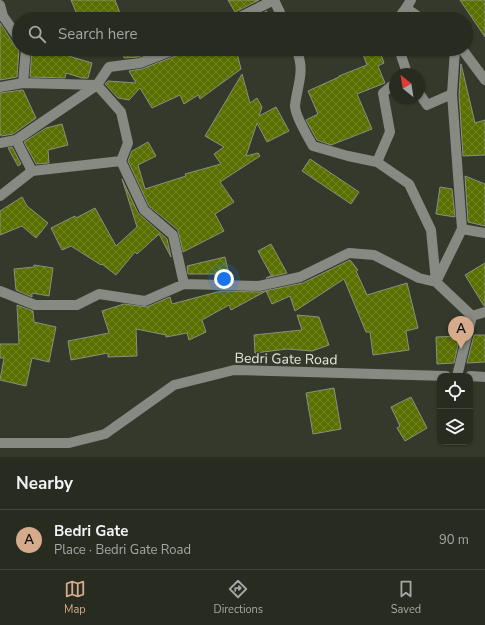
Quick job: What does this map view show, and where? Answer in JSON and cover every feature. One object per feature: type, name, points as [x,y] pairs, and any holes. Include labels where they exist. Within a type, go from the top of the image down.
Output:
[{"type":"street","points":[[250,12],[274,0],[280,12]]},
{"type":"street","points":[[408,4],[415,12]]},
{"type":"street","points":[[0,5],[4,16],[12,28]]},
{"type":"street","points":[[23,83],[25,56]]},
{"type":"street","points":[[0,143],[16,140],[97,85],[109,67],[140,63],[158,56]]},
{"type":"street","points":[[300,56],[301,59],[300,84],[295,108],[304,131],[313,146],[348,156],[377,162],[409,184],[431,230],[436,282]]},
{"type":"street","points":[[401,56],[405,68]]},
{"type":"street","points":[[436,282],[462,229],[452,94],[455,56]]},
{"type":"street","points":[[467,56],[485,80]]},
{"type":"street","points":[[0,87],[23,83],[97,85],[121,112],[128,143],[121,161],[144,210],[173,235],[184,284]]},
{"type":"street","points":[[377,162],[390,132],[383,93],[389,88]]},
{"type":"street","points":[[425,102],[427,105],[452,94]]},
{"type":"street","points":[[16,140],[32,171]]},
{"type":"street","points":[[0,196],[32,171],[121,161]]},
{"type":"street","points":[[462,229],[485,233]]},
{"type":"street","points":[[0,291],[35,304],[76,305],[99,294],[145,301],[184,284],[259,286],[300,277],[349,253],[374,255],[419,278],[436,282],[472,316]]},
{"type":"street","points":[[472,316],[485,312]]},
{"type":"street","points":[[458,373],[472,316]]},
{"type":"street","name":"Bedri Gate Road","points":[[0,443],[69,443],[105,434],[174,384],[234,370],[437,376]]},
{"type":"street","points":[[473,376],[485,377]]},
{"type":"building","points":[[71,0],[115,0],[120,12],[76,12]]},
{"type":"building","points":[[228,0],[259,0],[235,12]]},
{"type":"building","points":[[460,0],[485,0],[485,37],[473,19],[473,12],[468,12]]},
{"type":"building","points":[[0,23],[12,41],[12,56],[18,56],[17,77],[0,80]]},
{"type":"building","points":[[32,56],[69,56],[92,63],[88,78],[82,78],[66,73],[65,78],[30,77]]},
{"type":"building","points":[[124,56],[140,56],[138,57],[124,58]]},
{"type":"building","points":[[175,56],[238,56],[241,69],[200,99],[198,95],[184,104],[180,95],[152,108],[140,88],[129,100],[118,98],[105,84],[108,81],[136,83],[129,71],[142,69]]},
{"type":"building","points":[[364,56],[382,56],[384,63],[378,66],[385,83],[357,94],[372,129],[331,145],[317,140],[306,120],[318,114],[308,91],[339,76],[367,65]]},
{"type":"building","points":[[461,64],[475,123],[485,120],[485,155],[463,156],[459,94]]},
{"type":"building","points":[[242,74],[250,103],[257,98],[262,107],[259,116],[276,107],[289,131],[267,142],[257,123],[246,156],[258,153],[260,156],[220,182],[234,202],[215,214],[224,231],[183,252],[178,230],[149,206],[128,161],[132,151],[148,142],[156,156],[138,165],[145,189],[186,176],[185,174],[221,164],[214,154],[224,147],[205,136]]},
{"type":"building","points":[[23,90],[36,118],[13,134],[1,136],[0,93]]},
{"type":"building","points":[[62,124],[68,145],[48,150],[49,163],[36,164],[24,142],[46,128]]},
{"type":"building","points":[[12,147],[21,164],[18,166],[8,148]]},
{"type":"building","points":[[310,159],[359,192],[351,204],[302,171]]},
{"type":"building","points":[[465,176],[485,184],[485,226],[468,222]]},
{"type":"building","points":[[122,179],[138,213],[167,239],[171,257],[159,234],[137,254],[135,252],[116,275],[102,264],[101,265],[71,246],[62,250],[51,228],[75,216],[76,218],[95,208],[116,246],[137,227]]},
{"type":"building","points":[[440,187],[452,189],[455,217],[436,214]]},
{"type":"building","points":[[22,197],[27,206],[48,223],[36,238],[22,226],[0,235],[0,211]]},
{"type":"building","points":[[271,244],[287,273],[266,278],[273,275],[271,275],[258,251]]},
{"type":"building","points":[[225,257],[229,274],[188,274],[187,266]]},
{"type":"building","points":[[350,260],[358,270],[356,271],[367,295],[407,283],[418,328],[406,331],[409,350],[373,355],[370,332],[366,332],[344,279],[295,311],[290,296],[272,304],[266,291],[231,310],[229,305],[202,320],[206,332],[189,340],[187,333],[166,337],[166,335],[136,329],[137,356],[108,357],[108,353],[71,360],[68,341],[109,333],[102,311],[124,304],[147,307],[170,297],[172,304],[221,291],[260,292],[303,283]]},
{"type":"building","points":[[485,263],[485,306],[484,306],[465,275]]},
{"type":"building","points":[[34,265],[53,268],[49,296],[32,293],[32,297],[16,290],[14,269],[34,267]]},
{"type":"building","points":[[17,305],[33,311],[34,322],[56,327],[49,362],[32,358],[26,386],[0,380],[4,358],[0,358],[0,344],[19,344]]},
{"type":"building","points":[[297,315],[319,317],[329,345],[312,351],[287,349],[255,353],[254,335],[302,330]]},
{"type":"building","points":[[474,335],[485,335],[485,362],[467,363]]},
{"type":"building","points":[[460,336],[454,363],[437,364],[436,337]]},
{"type":"building","points":[[334,388],[341,429],[313,434],[306,393]]},
{"type":"building","points":[[411,397],[427,428],[405,441],[397,428],[400,426],[391,407]]},
{"type":"place","name":"Bedri Gate","points":[[461,349]]}]
